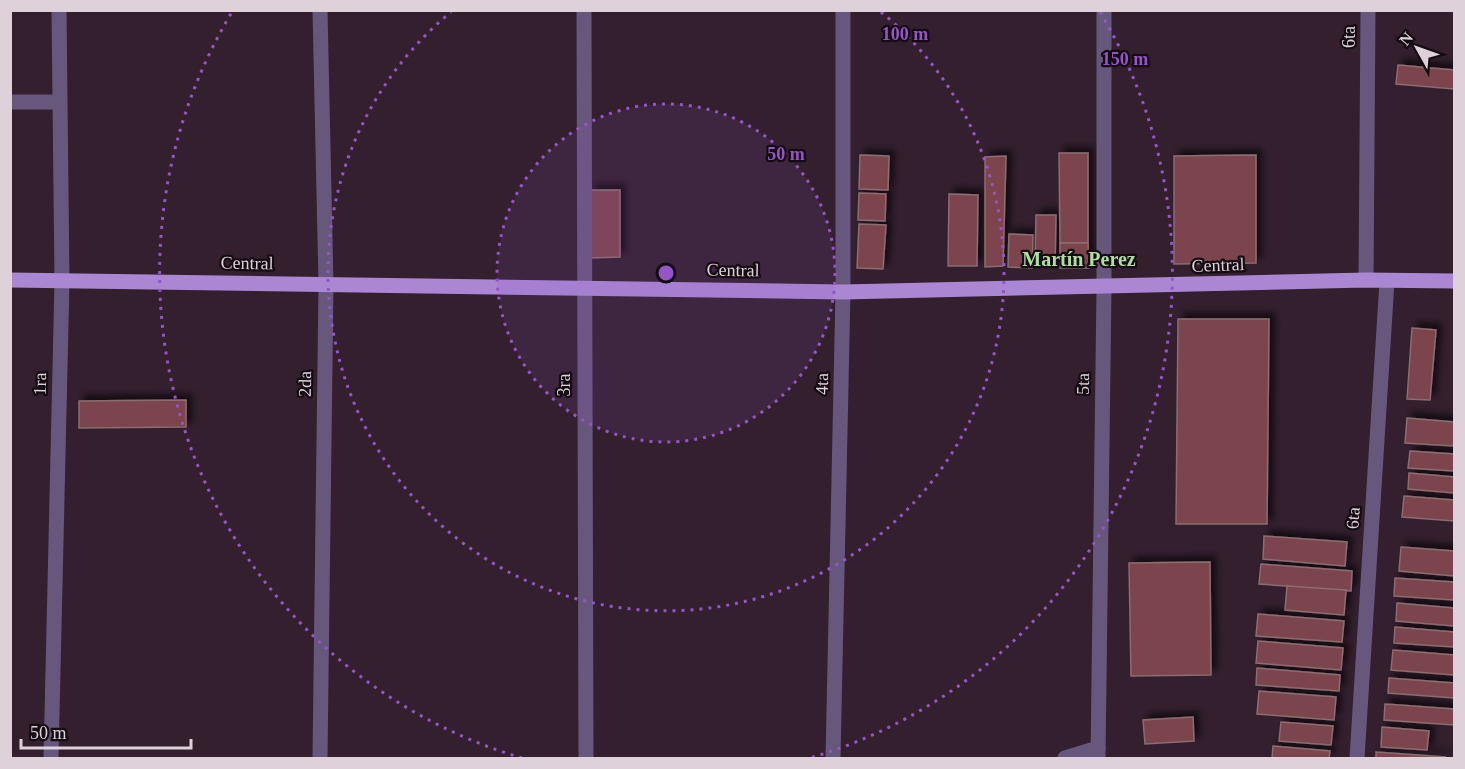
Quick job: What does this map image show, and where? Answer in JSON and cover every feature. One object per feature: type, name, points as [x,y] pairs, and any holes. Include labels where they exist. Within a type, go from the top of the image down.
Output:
[{"type":"main road","name":"Central","points":[[10,280],[583,286],[843,292],[1104,288],[1366,280],[1455,281]]},
{"type":"street","name":"1ra","points":[[51,759],[62,281],[59,10]]},
{"type":"street","name":"2da","points":[[320,10],[326,284],[320,759]]},
{"type":"street","name":"3ra","points":[[584,10],[586,759]]},
{"type":"street","name":"4ta","points":[[833,759],[843,292],[843,10]]},
{"type":"street","name":"5ta","points":[[1098,753],[1104,288],[1104,10]]},
{"type":"street","name":"6ta","points":[[1366,280],[1368,10]]},
{"type":"street","points":[[10,102],[59,102]]},
{"type":"street","name":"6ta","points":[[1357,759],[1387,281]]},
{"type":"street","points":[[1065,759],[1098,753]]},
{"type":"building","points":[[1398,65],[1454,70],[1454,89],[1396,84]]},
{"type":"building","points":[[1059,153],[1088,153],[1088,243],[1060,243]]},
{"type":"building","points":[[860,155],[889,156],[888,190],[859,189]]},
{"type":"building","points":[[1256,155],[1256,263],[1174,264],[1174,156]]},
{"type":"building","points":[[1006,156],[1003,266],[985,267],[985,157]]},
{"type":"building","points":[[591,190],[620,190],[620,257],[591,258]]},
{"type":"building","points":[[859,193],[886,194],[885,221],[858,220]]},
{"type":"building","points":[[949,194],[978,195],[977,266],[948,266]]},
{"type":"building","points":[[1036,215],[1056,215],[1055,267],[1035,267]]},
{"type":"building","points":[[859,224],[886,225],[883,269],[857,268]]},
{"type":"building","points":[[1009,234],[1033,235],[1032,268],[1008,267]]},
{"type":"building","points":[[1060,243],[1088,243],[1089,268],[1060,268]]},
{"type":"building","points":[[1178,319],[1269,319],[1267,524],[1176,524]]},
{"type":"building","points":[[1412,328],[1436,330],[1430,400],[1407,399]]},
{"type":"building","points":[[186,400],[186,427],[79,428],[79,401]]},
{"type":"building","points":[[1407,418],[1454,422],[1454,446],[1405,443]]},
{"type":"building","points":[[1410,451],[1454,454],[1454,471],[1408,468]]},
{"type":"building","points":[[1409,473],[1454,477],[1454,493],[1408,489]]},
{"type":"building","points":[[1404,496],[1454,500],[1454,521],[1402,517]]},
{"type":"building","points":[[1264,536],[1347,542],[1345,566],[1263,559]]},
{"type":"building","points":[[1401,547],[1454,551],[1454,576],[1399,571]]},
{"type":"building","points":[[1210,562],[1211,675],[1131,676],[1129,563]]},
{"type":"building","points":[[1261,564],[1352,571],[1351,591],[1259,584]]},
{"type":"building","points":[[1395,578],[1454,582],[1454,600],[1394,596]]},
{"type":"building","points":[[1287,586],[1346,590],[1344,615],[1285,610]]},
{"type":"building","points":[[1397,603],[1454,608],[1454,626],[1396,621]]},
{"type":"building","points":[[1258,614],[1344,621],[1342,642],[1256,636]]},
{"type":"building","points":[[1395,627],[1454,632],[1454,647],[1394,643]]},
{"type":"building","points":[[1258,641],[1343,648],[1341,670],[1256,663]]},
{"type":"building","points":[[1393,650],[1454,655],[1454,675],[1391,670]]},
{"type":"building","points":[[1257,668],[1340,675],[1339,691],[1256,685]]},
{"type":"building","points":[[1389,678],[1454,683],[1454,698],[1388,693]]},
{"type":"building","points":[[1259,691],[1336,697],[1334,720],[1257,714]]},
{"type":"building","points":[[1385,704],[1454,709],[1454,725],[1384,720]]},
{"type":"building","points":[[1193,717],[1194,741],[1145,744],[1143,720]]},
{"type":"building","points":[[1281,722],[1333,726],[1331,745],[1279,741]]},
{"type":"building","points":[[1382,727],[1429,731],[1427,750],[1381,747]]},
{"type":"building","points":[[1273,746],[1330,751],[1329,758],[1272,758]]},
{"type":"building","points":[[1376,752],[1446,757],[1376,758]]},
{"type":"district","name":"Martín Perez","points":[[1079,259]]}]
